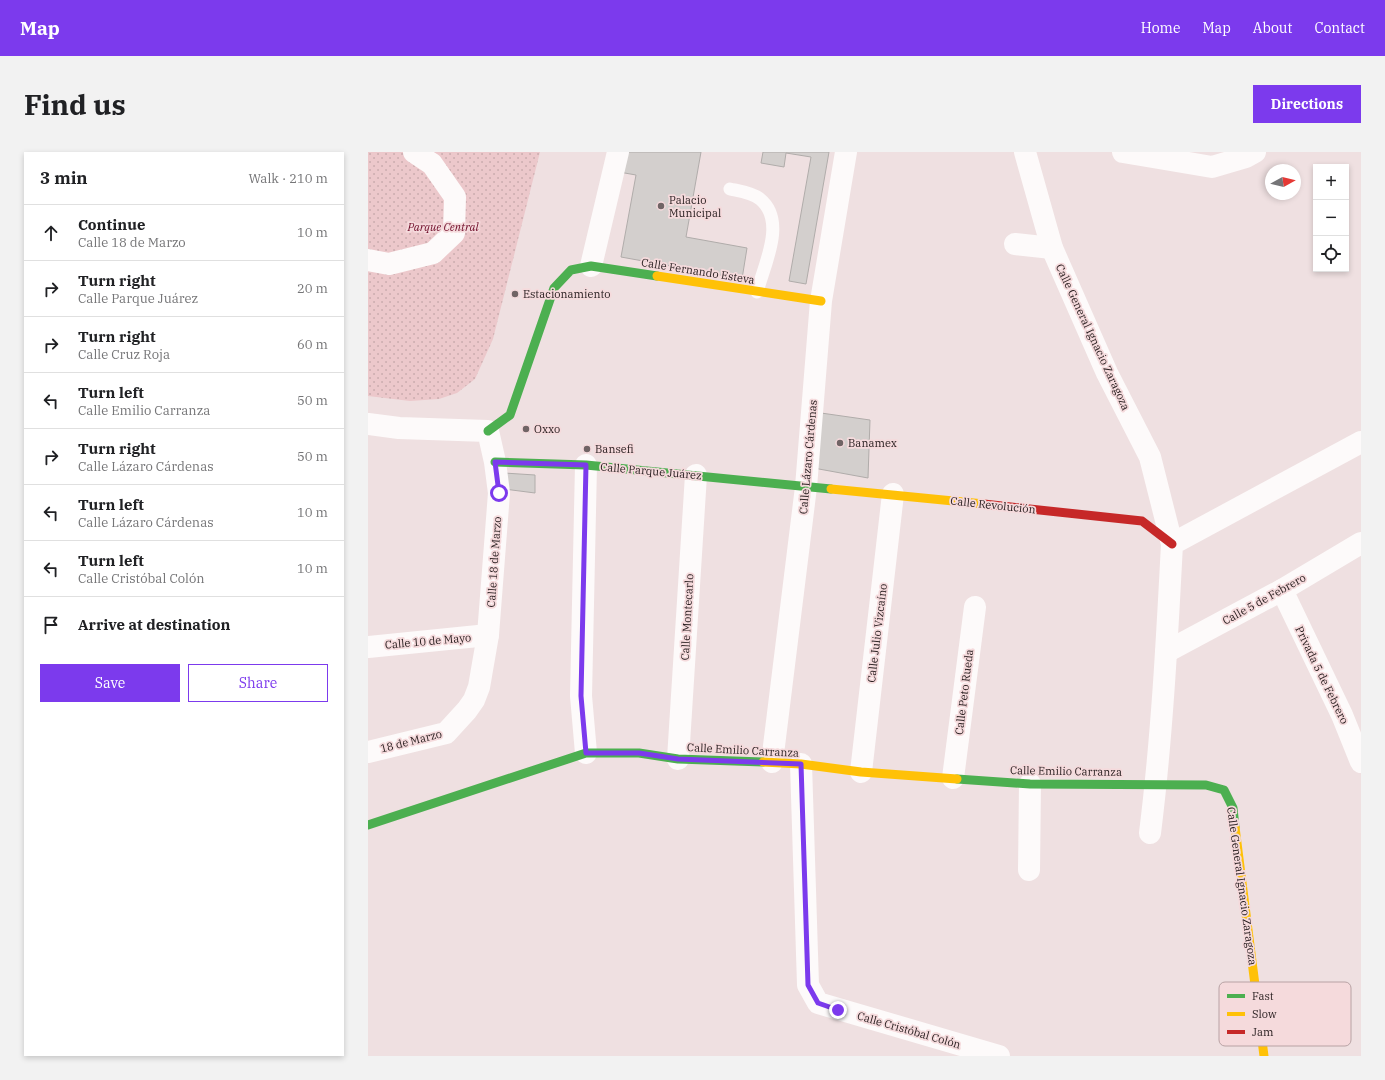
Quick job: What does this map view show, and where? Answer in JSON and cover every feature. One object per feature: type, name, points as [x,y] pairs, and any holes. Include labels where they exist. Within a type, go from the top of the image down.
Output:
[{"type":"street","points":[[368,260],[389,264],[433,254],[454,234],[455,197],[432,164],[414,152]]},
{"type":"street","points":[[368,424],[399,428],[488,431],[510,415],[554,288],[581,268],[618,152]]},
{"type":"street","name":"Calle Lázaro Cárdenas","points":[[772,762],[806,488],[821,301],[846,152]]},
{"type":"street","name":"Calle General Ignacio Zaragoza","points":[[1025,152],[1052,248],[1106,373],[1150,457],[1172,544]]},
{"type":"street","points":[[1123,152],[1212,168],[1246,157],[1255,152]]},
{"type":"street","points":[[1015,244],[1052,248]]},
{"type":"street","name":"Calle Fernando Esteva","points":[[581,268],[821,301]]},
{"type":"street","name":"Calle 18 de Marzo","points":[[479,687],[488,635],[499,493],[495,462],[488,431]]},
{"type":"street","points":[[1150,834],[1156,785],[1172,544],[1361,442]]},
{"type":"street","name":"Calle Parque Juárez","points":[[495,462],[586,465],[696,475],[806,488]]},
{"type":"street","points":[[586,465],[581,696],[586,753]]},
{"type":"street","name":"Calle Montecarlo","points":[[678,759],[696,475]]},
{"type":"street","name":"Calle Revolución","points":[[806,488],[893,494],[1142,521],[1172,544]]},
{"type":"street","name":"Calle Julio Vizcaíno","points":[[861,772],[893,494]]},
{"type":"street","name":"Calle 5 de Febrero","points":[[1166,652],[1282,590],[1361,543]]},
{"type":"street","name":"Privada 5 de Febrero","points":[[1282,590],[1342,715],[1361,762]]},
{"type":"street","name":"Calle Peto Rueda","points":[[953,778],[974,607]]},
{"type":"street","name":"Calle 10 de Mayo","points":[[368,647],[488,635]]},
{"type":"street","name":"18 de Marzo","points":[[368,752],[446,733],[467,710],[474,700],[479,687]]},
{"type":"street","name":"Calle Emilio Carranza","points":[[368,825],[586,753],[639,753],[678,759],[801,764],[861,772],[1030,784],[1206,785],[1224,790]]},
{"type":"street","name":"Calle Cristóbal Colón","points":[[801,764],[808,985],[818,1003],[999,1056]]},
{"type":"street","points":[[1029,870],[1030,784]]},
{"type":"street","name":"Calle General Ignacio Zaragoza","points":[[1224,790],[1234,808],[1255,982]]},
{"type":"street","name":"Calle General Ignacio Zaragoza","points":[[1263,1046],[1264,1056]]},
{"type":"lane","points":[[730,189],[759,198],[772,216],[773,234],[757,292]]},
{"type":"green space","name":"Parque Central","points":[[368,152],[540,152],[493,339],[475,379],[457,393],[439,399],[410,401],[368,396]]},
{"type":"building","name":"Palacio Municipal","points":[[622,152],[701,152],[686,237],[747,248],[742,279],[621,257],[636,175],[619,172]]},
{"type":"building","points":[[763,152],[829,152],[806,284],[789,281],[811,157],[786,153],[784,167],[761,163]]},
{"type":"building","name":"Banamex","points":[[814,412],[870,420],[868,478],[808,467]]},
{"type":"building","points":[[504,473],[535,475],[535,493],[504,489]]},
{"type":"traffic: fast","points":[[488,431],[510,415],[554,288],[571,270],[591,266],[657,276]]},
{"type":"traffic: fast","points":[[495,462],[586,465],[831,489]]},
{"type":"traffic: fast","points":[[368,825],[586,753],[639,753],[678,759],[763,762]]},
{"type":"traffic: fast","points":[[957,779],[1030,784],[1206,785],[1224,790],[1233,808],[1235,827]]},
{"type":"traffic: slow","points":[[657,276],[821,301]]},
{"type":"traffic: slow","points":[[831,489],[984,504]]},
{"type":"traffic: slow","points":[[763,762],[801,764],[861,772],[957,779]]},
{"type":"traffic: slow","points":[[1235,827],[1255,982]]},
{"type":"traffic: slow","points":[[1263,1046],[1264,1056]]},
{"type":"traffic: jam","points":[[984,504],[1142,521],[1172,544]]},
{"type":"place","name":"Palacio Municipal","points":[[661,206]]},
{"type":"place","name":"Estacionamiento","points":[[515,294]]},
{"type":"place","name":"Oxxo","points":[[526,429]]},
{"type":"place","name":"Banamex","points":[[840,443]]},
{"type":"place","name":"Bansefi","points":[[587,449]]},
{"type":"route","points":[[499,493],[495,462],[586,465],[581,696],[586,753],[639,753],[678,759],[801,764],[808,985],[818,1003],[838,1010]]}]
